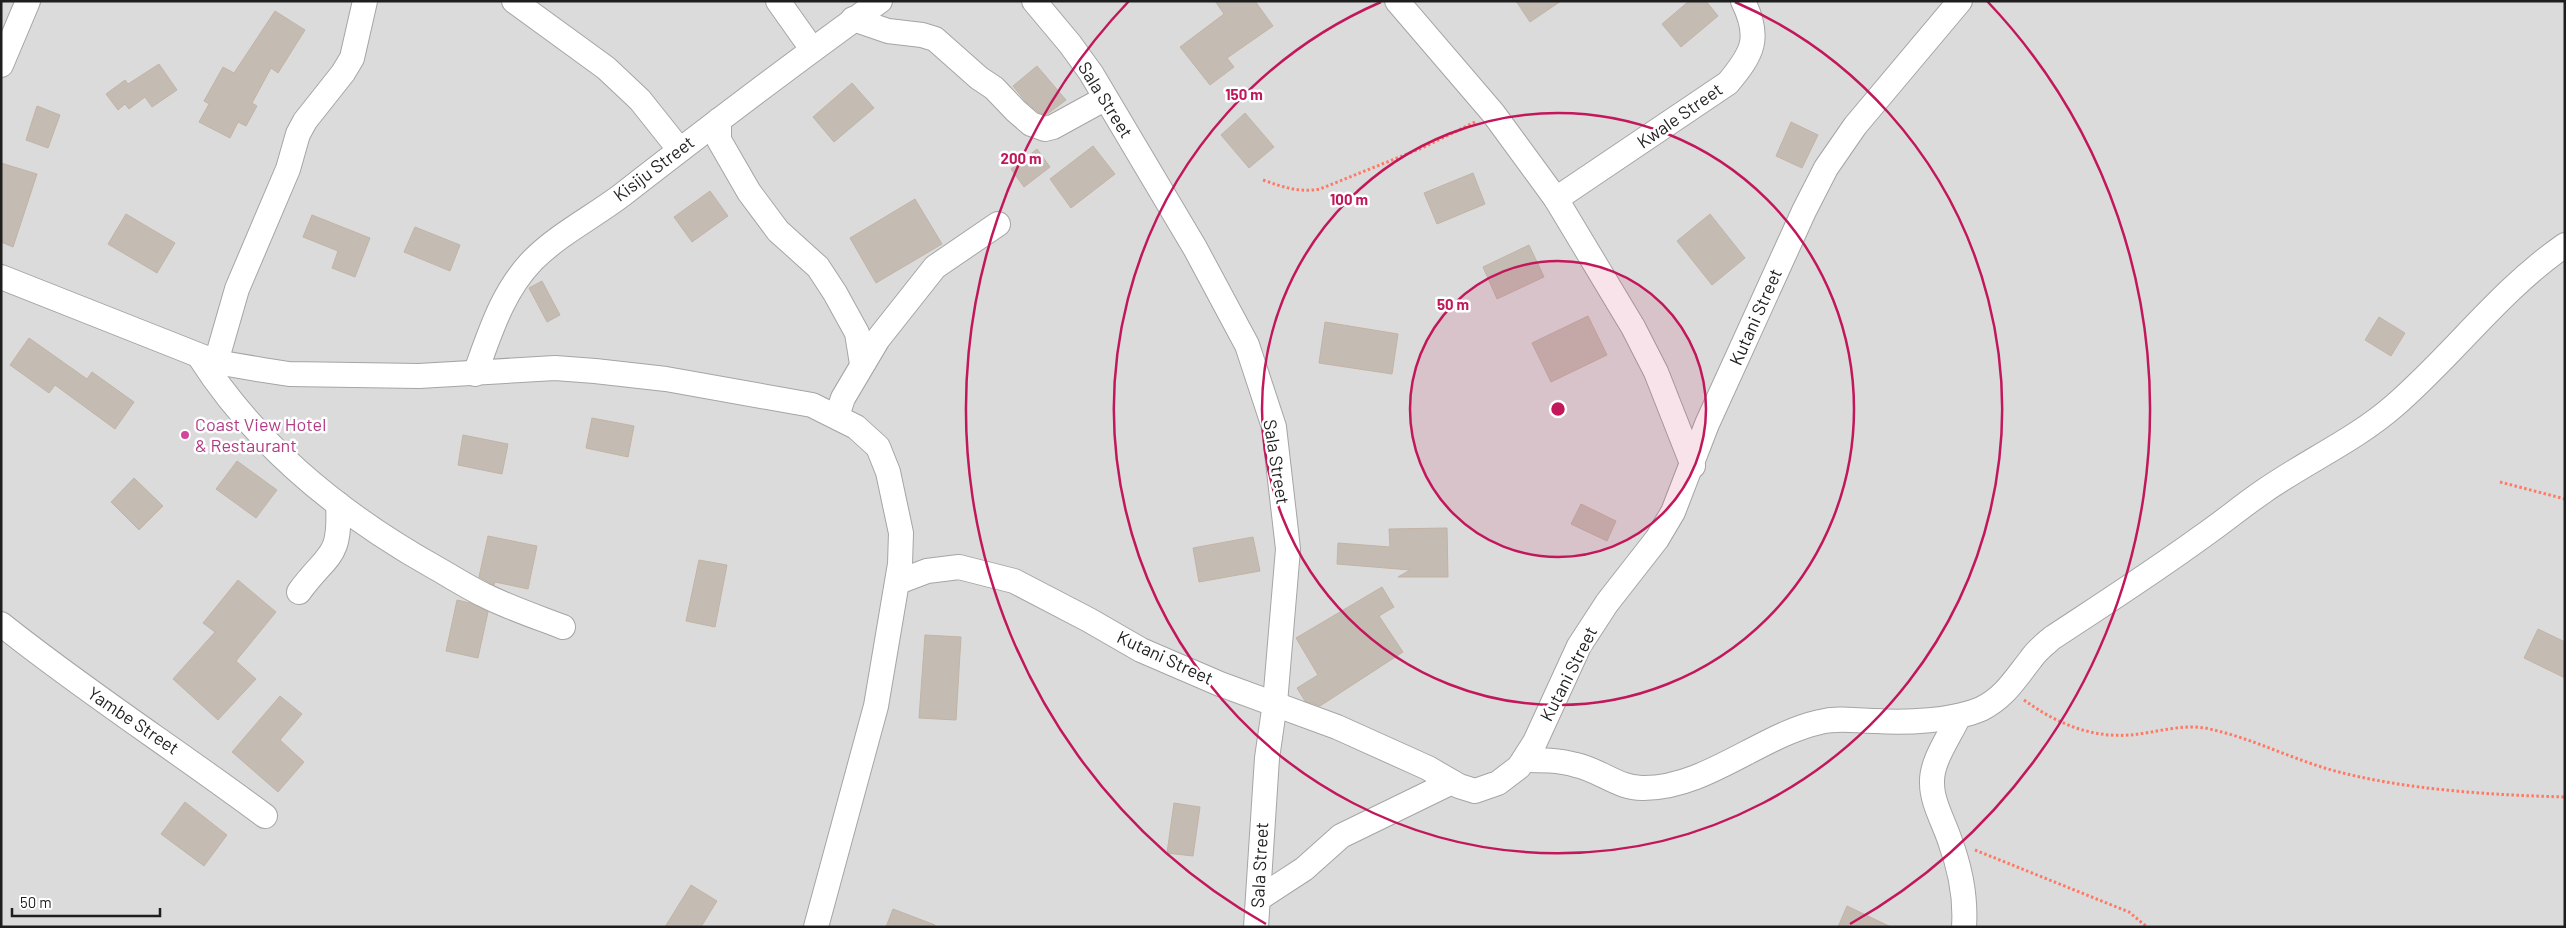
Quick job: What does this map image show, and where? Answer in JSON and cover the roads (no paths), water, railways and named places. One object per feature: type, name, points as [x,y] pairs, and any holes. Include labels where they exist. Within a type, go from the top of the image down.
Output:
[{"type":"street","points":[[1,65],[28,1]]},
{"type":"street","points":[[365,1],[352,58],[343,73],[305,121],[298,134],[288,169],[208,359],[217,384],[248,422],[320,491],[386,540],[485,596],[563,627]]},
{"type":"street","points":[[514,1],[606,68],[640,100],[679,149]]},
{"type":"street","points":[[778,1],[812,49]]},
{"type":"street","name":"Kisiju Street","points":[[475,374],[495,319],[508,293],[533,260],[812,49],[880,1]]},
{"type":"street","name":"Sala Street","points":[[1034,1],[1070,44],[1195,248],[1247,345],[1274,427],[1288,549],[1275,703],[1267,758],[1256,927]]},
{"type":"street","points":[[1397,1],[1494,113],[1556,199],[1649,357],[1692,466]]},
{"type":"street","name":"Kwale Street","points":[[1556,199],[1728,83],[1747,61],[1753,41],[1753,21],[1743,1]]},
{"type":"street","name":"Kutani Street","points":[[898,582],[927,571],[959,567],[1014,581],[1090,620],[1141,650],[1212,680],[1337,727],[1428,768],[1452,782],[1475,791],[1498,783],[1519,767],[1524,760],[1535,742],[1579,646],[1607,603],[1658,539],[1673,512],[1707,424],[1826,168],[1855,126],[1960,1]]},
{"type":"street","points":[[853,20],[888,31],[922,35],[934,39],[979,78],[994,88],[1026,120],[1045,129],[1053,127],[1104,98]]},
{"type":"street","points":[[719,120],[719,140],[749,192],[778,231],[818,267],[835,293],[857,333],[862,364]]},
{"type":"street","points":[[837,416],[843,398],[878,339],[935,267],[998,224]]},
{"type":"street","points":[[1524,760],[1576,764],[1597,772],[1612,781],[1644,788],[1666,785],[1719,768],[1760,744],[1817,722],[1837,718],[1898,722],[1959,716],[1981,709],[2010,689],[2031,658],[2052,638],[2199,539],[2264,490],[2346,442],[2393,407],[2444,359],[2493,306],[2538,263],[2565,245]]},
{"type":"street","points":[[1,277],[208,359],[289,374],[419,376],[555,368],[666,379],[812,405],[856,426],[878,447],[888,472],[901,533],[898,582],[876,706],[816,927]]},
{"type":"street","points":[[299,592],[329,558],[336,545],[338,535],[338,504]]},
{"type":"street","name":"Yambe Street","points":[[1,624],[100,700],[183,756],[265,816]]},
{"type":"street","points":[[1959,716],[1936,764],[1931,782],[1934,798],[1951,842],[1964,894],[1964,927]]},
{"type":"street","points":[[1258,899],[1304,868],[1341,836],[1452,782]]},
{"type":"place","name":"Coast View Hotel & Restaurant","points":[[185,435]]}]
